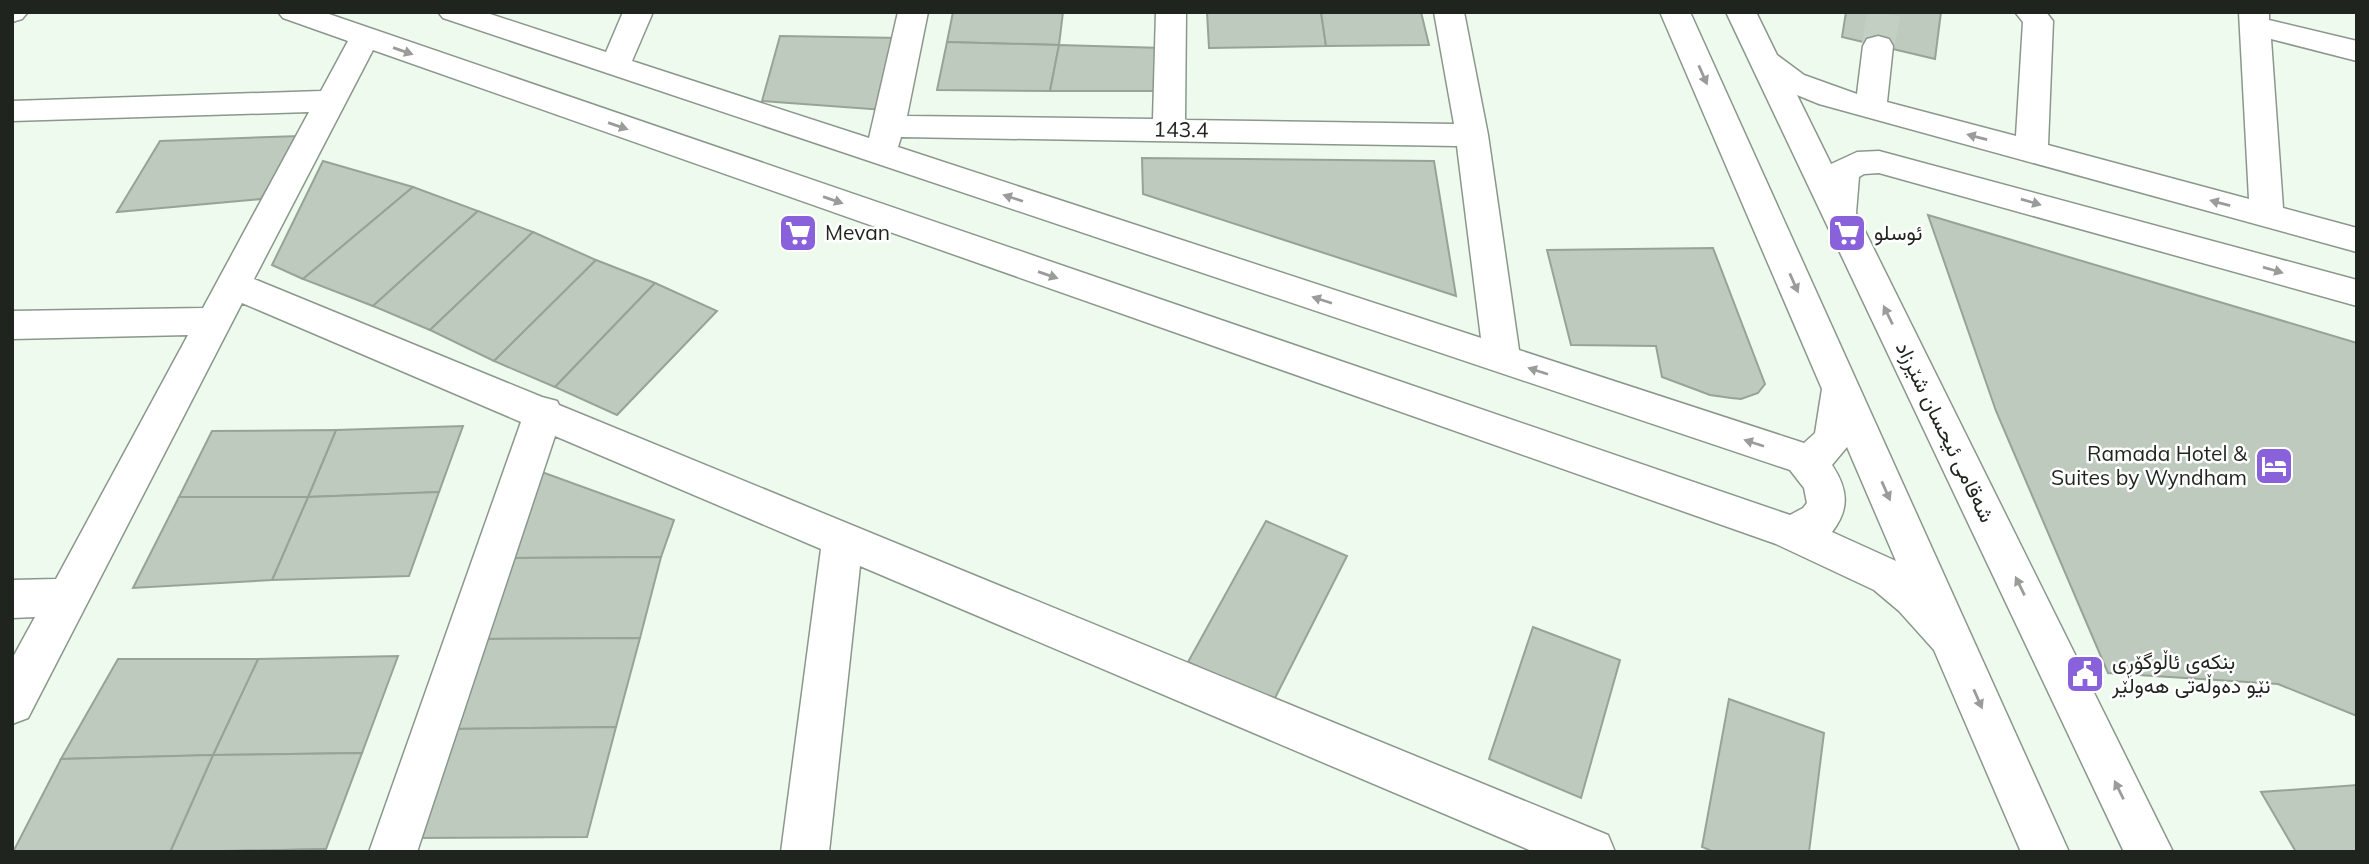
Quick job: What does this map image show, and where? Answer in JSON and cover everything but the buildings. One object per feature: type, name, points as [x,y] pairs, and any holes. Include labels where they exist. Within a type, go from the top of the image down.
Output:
[{"type":"street","points":[[293,12],[1790,532],[1889,577],[1914,598],[1951,638]]},
{"type":"street","points":[[453,12],[615,66],[884,140],[1502,359],[1804,459],[1815,458],[1830,446],[1835,436],[1841,388]]},
{"type":"street","points":[[615,66],[638,12]]},
{"type":"street","points":[[884,140],[913,12]]},
{"type":"street","points":[[1169,130],[1171,12]]},
{"type":"street","points":[[1448,12],[1472,135],[1502,359]]},
{"type":"street","points":[[1675,12],[2045,852]]},
{"type":"street","name":"شەقامی ئیحسان شێرزاد","points":[[1741,12],[2149,852]]},
{"type":"street","points":[[2030,12],[2038,21],[2031,152]]},
{"type":"street","points":[[2267,215],[2254,19],[2357,51]]},
{"type":"street","points":[[471,74],[521,35]]},
{"type":"street","points":[[12,703],[365,37]]},
{"type":"street","points":[[1871,108],[1878,46]]},
{"type":"street","points":[[1764,61],[1793,82],[1811,90],[2357,240]]},
{"type":"street","points":[[12,111],[330,101]]},
{"type":"street","points":[[1910,168],[1899,160],[1888,142],[1889,134],[1895,127],[1916,121]]},
{"type":"street","name":"143.4","points":[[884,140],[1169,130],[1472,135]]},
{"type":"street","points":[[1839,215],[1840,181],[1846,168],[1871,161],[1910,168],[2357,293]]},
{"type":"street","points":[[233,285],[544,412],[1591,852]]},
{"type":"street","points":[[12,326],[213,321]]},
{"type":"street","points":[[393,852],[544,412]]},
{"type":"street","points":[[1790,532],[1805,529],[1817,522],[1826,511],[1828,498],[1825,484],[1804,459]]},
{"type":"street","points":[[805,852],[843,538]]},
{"type":"street","points":[[12,599],[68,597]]},
{"type":"tunnel","points":[[1878,46],[1884,12]]},
{"type":"place","name":"Mevan","points":[[798,233]]},
{"type":"place","name":"ئوسلو","points":[[1847,233]]},
{"type":"place","name":"Ramada Hotel & Suites by Wyndham","points":[[2274,466]]},
{"type":"place","name":"بنکەی ئاڵوگۆڕی نێو دەوڵەتی هەولێر","points":[[2085,674]]}]
